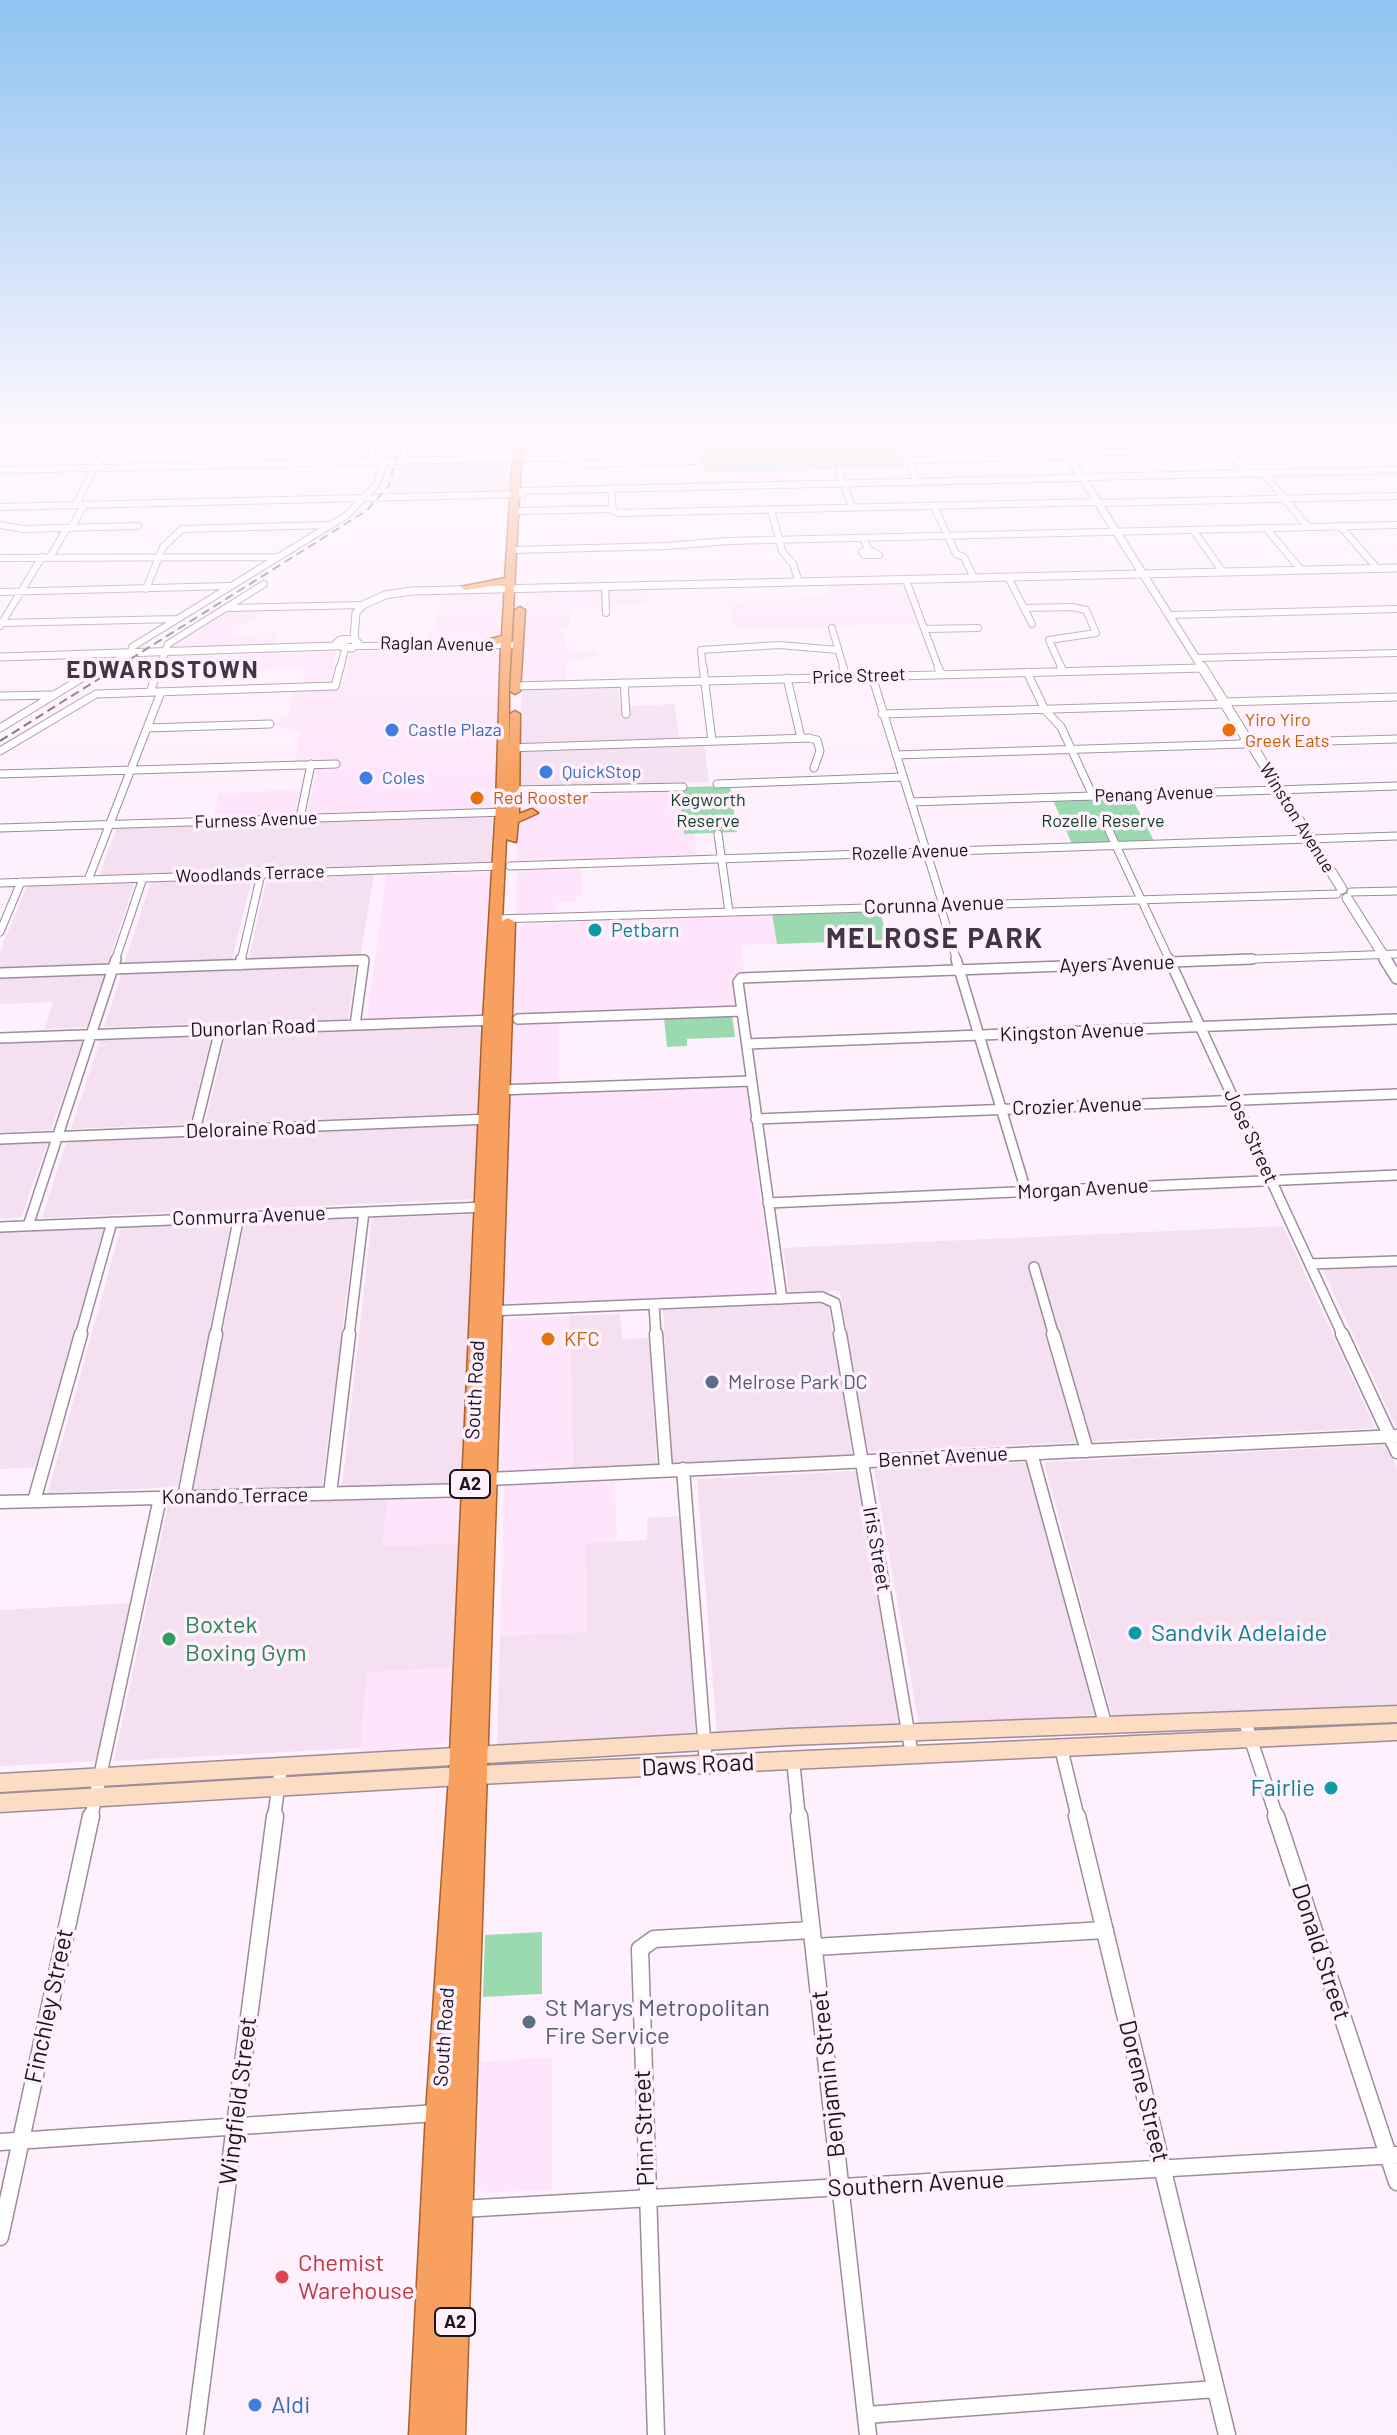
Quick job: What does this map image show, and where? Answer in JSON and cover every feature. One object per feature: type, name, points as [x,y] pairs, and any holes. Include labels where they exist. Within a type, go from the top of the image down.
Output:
[{"type":"highway","name":"South Road","points":[[451,2435],[447,2209],[489,1479],[487,1311],[495,1090],[505,1020],[510,645],[519,555]]},
{"type":"highway","points":[[465,587],[516,586]]},
{"type":"highway","points":[[469,646],[496,642],[510,645]]},
{"type":"highway","points":[[487,645],[510,645]]},
{"type":"highway","name":"South Road","points":[[509,815],[514,790],[510,747],[515,686],[510,645]]},
{"type":"highway","points":[[509,815],[532,813]]},
{"type":"highway","name":"South Road","points":[[471,1772],[462,1731],[470,1490],[487,1311]]},
{"type":"highway","name":"South Road","points":[[423,2435],[447,2209]]},
{"type":"main road","name":"Daws Road","points":[[0,1783],[412,1759],[471,1772],[495,1781],[520,1773],[1061,1748],[1397,1714]]},
{"type":"main road","name":"Daws Road","points":[[0,1803],[471,1772],[705,1743],[909,1732],[1106,1727],[1397,1732]]},
{"type":"main road","points":[[412,1759],[451,1744],[462,1731]]},
{"type":"street","points":[[1,624],[48,555]]},
{"type":"street","points":[[0,558],[128,555],[158,558],[278,557]]},
{"type":"street","points":[[146,589],[160,555]]},
{"type":"street","points":[[0,728],[132,650],[282,555]]},
{"type":"street","points":[[785,555],[793,564],[799,582]]},
{"type":"street","points":[[958,555],[964,557],[974,578]]},
{"type":"street","name":"Winston Avenue","points":[[1131,555],[1397,978]]},
{"type":"street","points":[[1211,555],[1223,572]]},
{"type":"street","points":[[1288,555],[1301,570]]},
{"type":"street","points":[[1365,555],[1377,568]]},
{"type":"street","points":[[226,608],[360,605],[380,596],[401,592],[516,586],[605,587],[1396,569]]},
{"type":"street","points":[[1008,577],[1032,624]]},
{"type":"street","points":[[906,580],[941,674]]},
{"type":"street","points":[[150,692],[168,644],[264,584]]},
{"type":"street","points":[[0,592],[231,586]]},
{"type":"street","points":[[338,642],[360,605],[386,591],[465,587]]},
{"type":"street","points":[[605,587],[606,613]]},
{"type":"street","points":[[355,642],[352,634],[360,605]]},
{"type":"street","points":[[1024,608],[1083,609],[1097,630],[1093,634]]},
{"type":"street","points":[[1169,615],[1397,609]]},
{"type":"street","points":[[1,624],[179,619]]},
{"type":"street","points":[[832,628],[846,677]]},
{"type":"street","points":[[925,629],[978,628]]},
{"type":"street","points":[[1063,671],[1049,640],[1093,634],[1106,639]]},
{"type":"street","points":[[338,642],[345,649]]},
{"type":"street","points":[[0,657],[132,650],[165,653],[284,649],[355,642]]},
{"type":"street","points":[[0,751],[92,695],[335,686],[345,649],[355,642]]},
{"type":"street","name":"Raglan Avenue","points":[[355,642],[424,647],[487,645]]},
{"type":"street","points":[[712,741],[701,650],[779,645],[838,650]]},
{"type":"street","points":[[1196,658],[1397,653]]},
{"type":"street","name":"Price Street","points":[[515,686],[1202,668]]},
{"type":"street","points":[[1027,672],[1045,710],[1061,727],[1093,796]]},
{"type":"street","points":[[872,676],[1026,1191]]},
{"type":"street","points":[[787,678],[801,738]]},
{"type":"street","points":[[624,683],[626,714]]},
{"type":"street","points":[[88,880],[161,692]]},
{"type":"street","points":[[0,696],[53,695]]},
{"type":"street","points":[[882,714],[1397,697]]},
{"type":"street","points":[[147,728],[270,724]]},
{"type":"street","points":[[510,747],[813,739],[820,751],[814,766],[803,764]]},
{"type":"street","points":[[896,755],[1397,739]]},
{"type":"street","points":[[300,818],[311,764]]},
{"type":"street","points":[[0,774],[336,764]]},
{"type":"street","points":[[717,784],[903,777]]},
{"type":"street","name":"Penang Avenue","points":[[911,802],[1397,786]]},
{"type":"street","points":[[514,790],[683,787]]},
{"type":"street","name":"Furness Avenue","points":[[0,828],[509,815]]},
{"type":"street","name":"Jose Street","points":[[1104,820],[1393,1437],[1397,1452]]},
{"type":"street","points":[[718,834],[729,912]]},
{"type":"street","name":"Rozelle Avenue","points":[[505,866],[1397,836]]},
{"type":"street","name":"Woodlands Terrace","points":[[0,883],[505,866]]},
{"type":"street","points":[[240,965],[261,874]]},
{"type":"street","points":[[28,1226],[143,878]]},
{"type":"street","points":[[0,932],[21,882]]},
{"type":"street","name":"Corunna Avenue","points":[[504,923],[531,918],[1397,891]]},
{"type":"street","name":"Ayers Avenue","points":[[742,1011],[738,982],[741,978],[1397,954]]},
{"type":"street","points":[[0,973],[364,960],[355,1025]]},
{"type":"street","points":[[487,1311],[782,1299],[742,1011]]},
{"type":"street","name":"Dunorlan Road","points":[[0,1038],[742,1011]]},
{"type":"street","name":"Kingston Avenue","points":[[747,1044],[1397,1019]]},
{"type":"street","points":[[195,1131],[220,1029]]},
{"type":"street","points":[[495,1090],[751,1081]]},
{"type":"street","name":"Crozier Avenue","points":[[756,1119],[1397,1094]]},
{"type":"street","name":"Deloraine Road","points":[[0,1139],[494,1119]]},
{"type":"street","name":"Morgan Avenue","points":[[768,1203],[1397,1175]]},
{"type":"street","name":"Conmurra Avenue","points":[[0,1227],[491,1207]]},
{"type":"street","points":[[330,1494],[364,1212]]},
{"type":"street","points":[[184,1497],[239,1216]]},
{"type":"street","points":[[34,1501],[112,1222]]},
{"type":"street","points":[[1310,1264],[1397,1261]]},
{"type":"street","points":[[1034,1267],[1087,1451]]},
{"type":"street","name":"Iris Street","points":[[782,1299],[830,1298],[836,1307],[912,1755]]},
{"type":"street","points":[[654,1304],[666,1470]]},
{"type":"street","name":"Bennet Avenue","points":[[489,1479],[1393,1437]]},
{"type":"street","points":[[1031,1453],[1106,1727]]},
{"type":"street","points":[[683,1469],[706,1764]]},
{"type":"street","name":"Konando Terrace","points":[[0,1502],[470,1490]]},
{"type":"street","name":"Finchley Street","points":[[0,2237],[160,1498]]},
{"type":"street","name":"Donald Street","points":[[1248,1730],[1393,2156],[1397,2182]]},
{"type":"street","name":"Dorene Street","points":[[1061,1748],[1227,2435]]},
{"type":"street","name":"Benjamin Street","points":[[793,1760],[868,2435]]},
{"type":"street","name":"Wingfield Street","points":[[195,2435],[281,1767]]},
{"type":"street","points":[[813,1938],[1105,1930]]},
{"type":"street","name":"Pinn Street","points":[[656,2435],[640,1949],[654,1939],[813,1938]]},
{"type":"street","points":[[0,2142],[451,2112]]},
{"type":"street","name":"Southern Avenue","points":[[447,2209],[1393,2156]]},
{"type":"street","points":[[866,2415],[1216,2389]]},
{"type":"shaded area","points":[[901,583],[917,624],[734,629],[728,602],[829,596],[826,584]]},
{"type":"shaded area","points":[[648,590],[649,603],[645,604],[570,609],[570,627],[561,630],[562,638],[566,638],[567,651],[597,651],[598,657],[567,658],[566,681],[523,682],[525,593]]},
{"type":"shaded area","points":[[452,594],[506,594],[502,635],[489,642],[428,643],[428,629],[436,628],[440,597]]},
{"type":"shaded area","points":[[268,610],[231,634],[279,633],[275,649],[171,651],[173,646],[229,611]]},
{"type":"shaded area","points":[[489,648],[503,656],[496,808],[307,814],[318,762],[294,762],[300,734],[277,725],[278,719],[287,718],[294,689],[343,687],[350,652]]},
{"type":"shaded area","points":[[336,652],[330,684],[302,685],[306,669],[161,673],[167,657]]},
{"type":"shaded area","points":[[618,687],[621,714],[629,714],[628,706],[675,704],[679,739],[520,744],[522,689]]},
{"type":"shaded area","points":[[704,744],[709,782],[519,787],[521,751]]},
{"type":"shaded area","points":[[301,790],[296,815],[212,818],[219,793]]},
{"type":"shaded area","points":[[671,790],[679,795],[684,834],[694,834],[697,856],[516,862],[517,795]]},
{"type":"shaded area","points":[[493,815],[491,862],[99,876],[117,827]]},
{"type":"shaded area","points":[[581,867],[582,895],[576,895],[576,902],[556,903],[555,915],[515,916],[517,869]]},
{"type":"shaded area","points":[[491,872],[483,1014],[367,1018],[386,875]]},
{"type":"shaded area","points":[[374,875],[360,958],[248,963],[267,878]]},
{"type":"shaded area","points":[[252,878],[232,960],[124,964],[151,882]]},
{"type":"shaded area","points":[[135,882],[107,965],[0,968],[0,951],[27,886]]},
{"type":"shaded area","points":[[772,914],[777,944],[741,945],[745,974],[732,975],[737,1009],[510,1017],[513,931],[531,922]]},
{"type":"shaded area","points":[[356,965],[348,1019],[104,1027],[122,973]]},
{"type":"shaded area","points":[[105,974],[88,1027],[44,1029],[53,1002],[0,1004],[0,978]]},
{"type":"shaded area","points":[[558,1022],[558,1085],[508,1087],[510,1024]]},
{"type":"shaded area","points":[[485,1025],[480,1113],[205,1124],[226,1035]]},
{"type":"shaded area","points":[[212,1033],[190,1124],[71,1129],[101,1037]]},
{"type":"shaded area","points":[[83,1039],[51,1130],[0,1132],[0,1042]]},
{"type":"shaded area","points":[[746,1084],[773,1295],[501,1306],[509,1092]]},
{"type":"shaded area","points":[[479,1124],[475,1199],[42,1218],[67,1141]]},
{"type":"shaded area","points":[[48,1142],[21,1218],[0,1219],[0,1143]]},
{"type":"shaded area","points":[[476,1214],[462,1483],[342,1489],[372,1218]]},
{"type":"shaded area","points":[[357,1216],[322,1487],[191,1493],[245,1221]]},
{"type":"shaded area","points":[[231,1222],[178,1487],[48,1493],[121,1227]]},
{"type":"shaded area","points":[[107,1226],[40,1467],[0,1469],[0,1231]]},
{"type":"shaded area","points":[[1283,1226],[1375,1428],[868,1452],[840,1291],[789,1292],[783,1248]]},
{"type":"shaded area","points":[[1397,1265],[1397,1429],[1322,1268]]},
{"type":"shaded area","points":[[828,1303],[852,1456],[672,1464],[663,1310]]},
{"type":"shaded area","points":[[620,1314],[622,1339],[649,1338],[657,1464],[573,1469],[570,1316]]},
{"type":"shaded area","points":[[570,1316],[573,1469],[501,1472],[505,1319]]},
{"type":"shaded area","points":[[1386,1445],[1397,1469],[1397,1704],[1113,1720],[1044,1462]]},
{"type":"shaded area","points":[[1029,1462],[1095,1715],[919,1725],[874,1469]]},
{"type":"shaded area","points":[[856,1471],[899,1724],[717,1734],[697,1479]]},
{"type":"shaded area","points":[[615,1480],[617,1541],[586,1543],[587,1632],[500,1636],[504,1486]]},
{"type":"shaded area","points":[[464,1497],[463,1543],[382,1546],[388,1498]]},
{"type":"shaded area","points":[[388,1498],[382,1546],[463,1543],[457,1667],[367,1672],[360,1748],[114,1761],[168,1504]]},
{"type":"shaded area","points":[[682,1516],[696,1739],[497,1749],[500,1636],[587,1632],[586,1543],[647,1540],[647,1518]]},
{"type":"shaded area","points":[[132,1603],[98,1761],[0,1766],[0,1610]]},
{"type":"shaded area","points":[[457,1667],[451,1738],[432,1748],[359,1752],[367,1671]]},
{"type":"shaded area","points":[[552,2057],[552,2189],[484,2193],[476,2186],[480,2062]]},
{"type":"green space","name":"Kegworth Reserve","points":[[730,786],[737,832],[684,834],[679,795],[686,787]]},
{"type":"green space","name":"Rozelle Reserve","points":[[1132,798],[1154,841],[1072,844],[1053,800]]},
{"type":"green space","points":[[880,910],[887,940],[777,944],[772,914]]},
{"type":"green space","points":[[732,1015],[735,1037],[687,1039],[687,1046],[667,1047],[664,1018]]},
{"type":"green space","points":[[542,1932],[542,1994],[483,1997],[485,1935]]},
{"type":"railway","points":[[0,741],[297,555]]},
{"type":"place","name":"Castle Plaza","points":[[392,730]]},
{"type":"place","name":"Yiro Yiro Greek Eats","points":[[1229,730]]},
{"type":"place","name":"QuickStop","points":[[546,772]]},
{"type":"place","name":"Coles","points":[[366,778]]},
{"type":"place","name":"Red Rooster","points":[[477,798]]},
{"type":"place","name":"Petbarn","points":[[595,930]]},
{"type":"place","name":"KFC","points":[[548,1339]]},
{"type":"place","name":"Melrose Park DC","points":[[712,1382]]},
{"type":"place","name":"Sandvik Adelaide","points":[[1135,1633]]},
{"type":"place","name":"Boxtek Boxing Gym","points":[[169,1639]]},
{"type":"place","name":"Fairlie","points":[[1331,1788]]},
{"type":"place","name":"St Marys Metropolitan Fire Service","points":[[529,2022]]},
{"type":"place","name":"Chemist Warehouse","points":[[282,2277]]},
{"type":"place","name":"Aldi","points":[[255,2405]]},
{"type":"district","name":"EDWARDSTOWN","points":[[163,670]]},
{"type":"district","name":"MELROSE PARK","points":[[935,939]]}]
